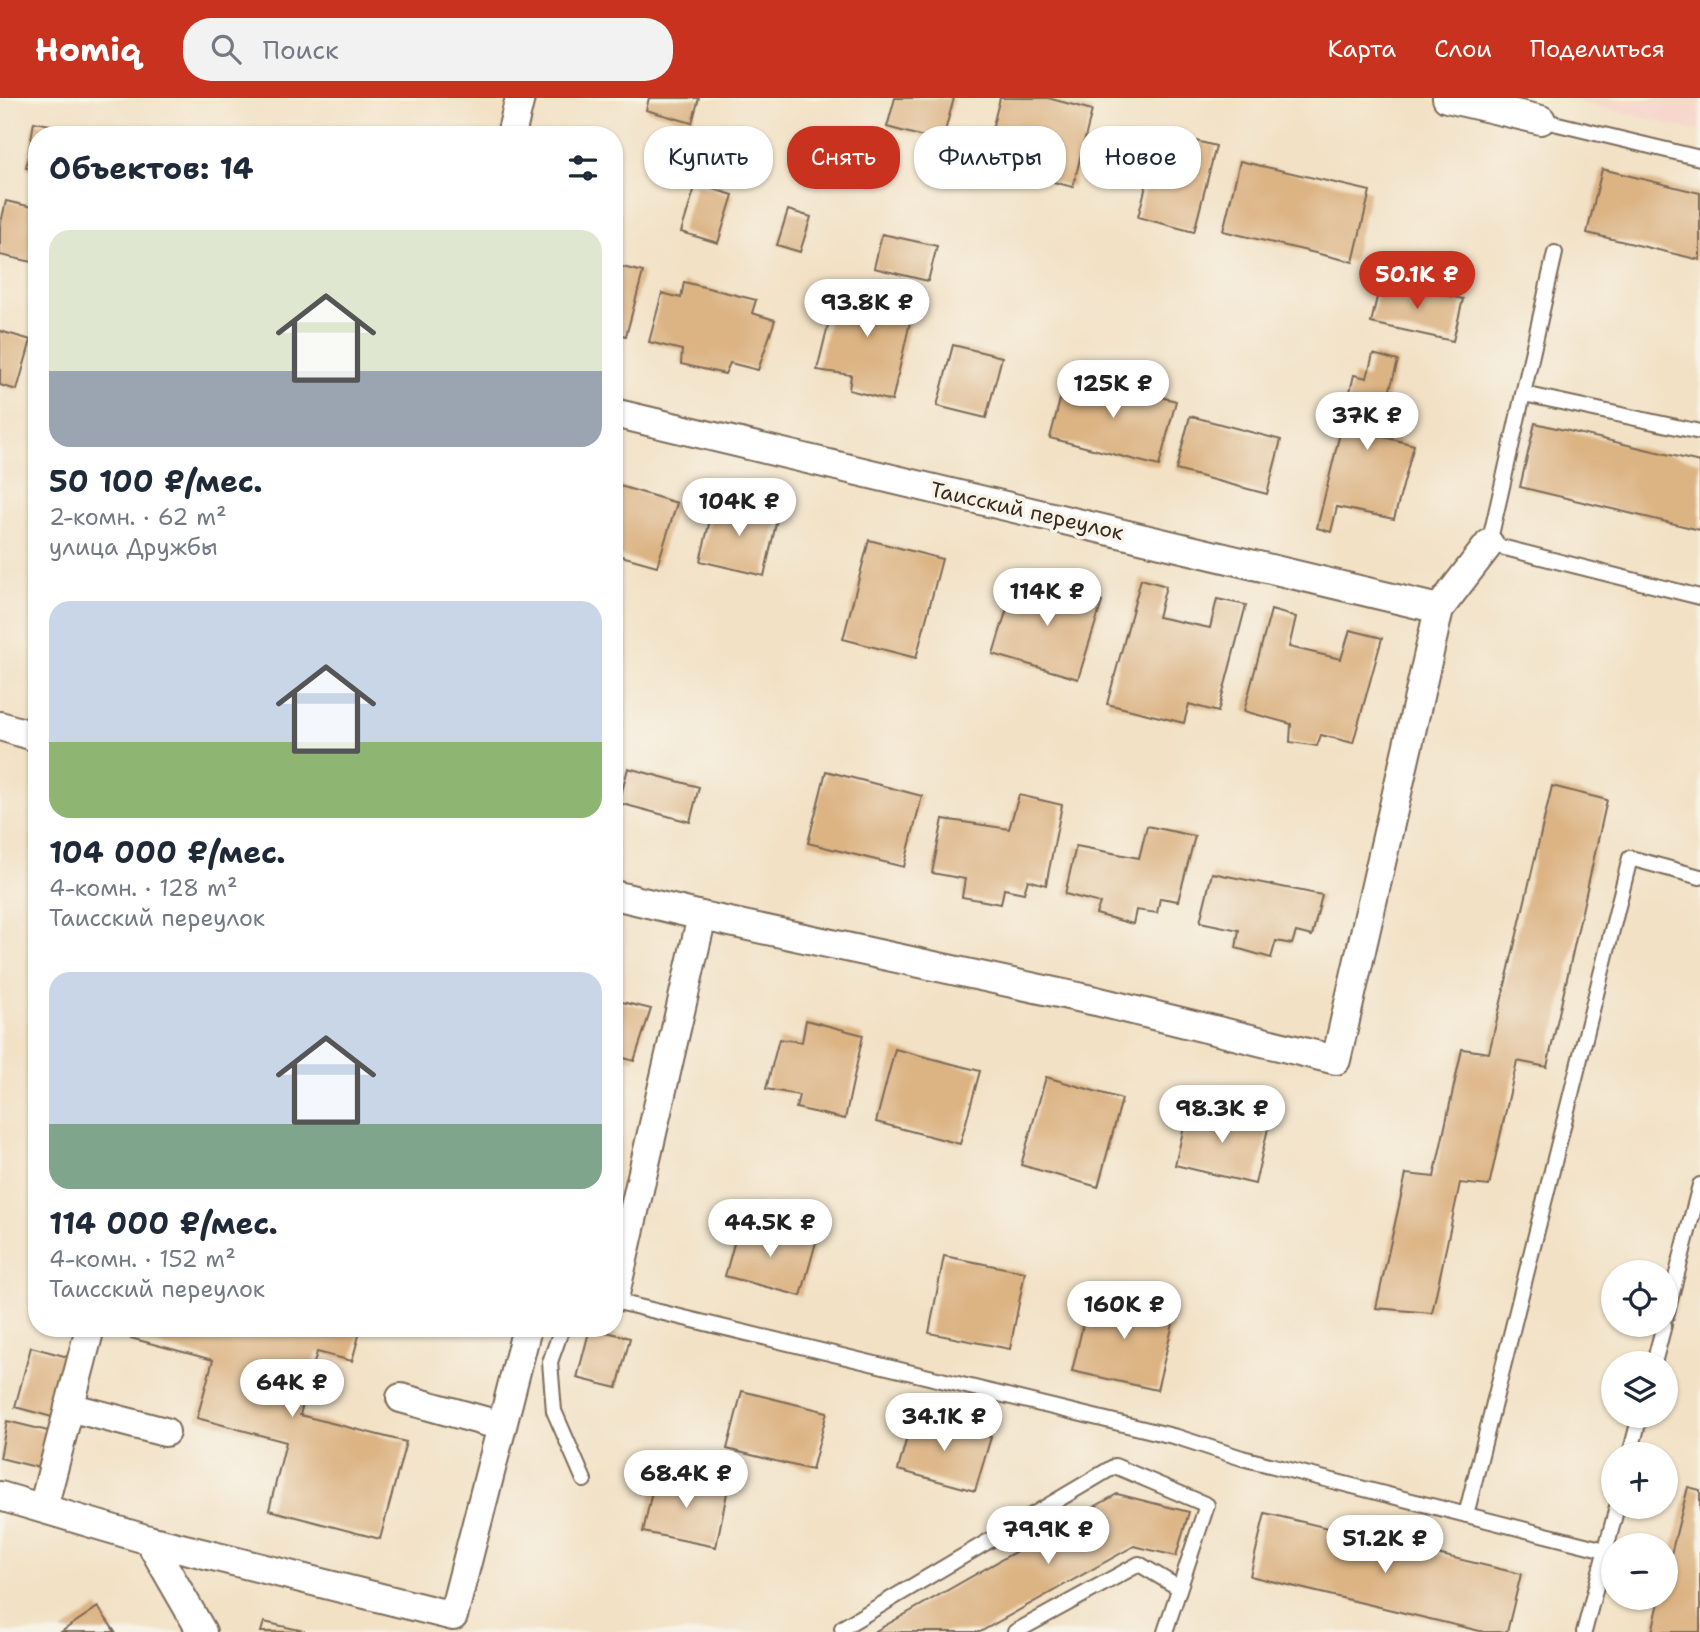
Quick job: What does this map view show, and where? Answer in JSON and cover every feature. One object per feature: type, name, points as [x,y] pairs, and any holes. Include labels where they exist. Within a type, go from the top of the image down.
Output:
[{"type":"street","points":[[513,126],[520,98]]},
{"type":"street","points":[[1447,98],[1541,120]]},
{"type":"street","name":"Таисский переулок","points":[[623,415],[1440,609]]},
{"type":"street","points":[[623,897],[1096,1001],[1336,1060],[1440,609],[1489,544]]},
{"type":"street","points":[[0,726],[28,734]]},
{"type":"street","points":[[623,1263],[702,916]]},
{"type":"street","points":[[43,1508],[88,1337]]},
{"type":"street","points":[[0,1496],[149,1540],[453,1616],[525,1337]]},
{"type":"street","points":[[401,1398],[502,1426]]},
{"type":"street","points":[[69,1407],[165,1432]]},
{"type":"street","points":[[149,1540],[202,1632]]},
{"type":"lane","points":[[1541,120],[1700,158]]},
{"type":"lane","points":[[1555,253],[1489,544],[1700,597]]},
{"type":"lane","points":[[1524,394],[1700,432]]},
{"type":"lane","points":[[1466,1514],[1630,858],[1700,877]]},
{"type":"lane","points":[[1678,1270],[1700,1185]]},
{"type":"lane","points":[[623,1222],[639,1197]]},
{"type":"lane","points":[[623,1302],[1177,1437],[1242,1458],[1601,1549]]},
{"type":"lane","points":[[559,1337],[550,1362],[554,1411],[584,1480]]},
{"type":"lane","points":[[844,1632],[842,1628],[1115,1466],[1207,1505],[1165,1632]]},
{"type":"lane","points":[[1015,1632],[1139,1564],[1179,1588]]},
{"type":"lane","points":[[1584,1632],[1601,1566]]},
{"type":"shaded area","points":[[1563,98],[1700,98],[1700,132]]},
{"type":"building","points":[[649,98],[699,98],[692,123],[646,110]]},
{"type":"building","points":[[895,98],[954,98],[946,126],[914,126],[914,134],[900,131],[900,126],[887,126]]},
{"type":"building","points":[[1000,98],[1048,98],[1092,110],[1088,126],[1080,126],[1080,159],[1073,187],[1066,185],[1066,126],[993,126]]},
{"type":"building","points":[[34,122],[56,126],[33,126]]},
{"type":"building","points":[[1201,142],[1216,146],[1194,232],[1138,217],[1145,189],[1201,189]]},
{"type":"building","points":[[1240,161],[1370,191],[1353,262],[1223,231]]},
{"type":"building","points":[[1602,169],[1700,193],[1700,260],[1587,233]]},
{"type":"building","points":[[694,189],[713,189],[733,195],[718,243],[681,232]]},
{"type":"building","points":[[6,201],[28,206],[28,261],[0,255],[0,227]]},
{"type":"building","points":[[788,210],[811,217],[800,252],[777,245]]},
{"type":"building","points":[[882,234],[937,246],[928,281],[874,268]]},
{"type":"building","points":[[623,267],[643,272],[626,336],[623,335]]},
{"type":"building","points":[[1381,280],[1463,299],[1453,341],[1371,323]]},
{"type":"building","points":[[839,281],[915,300],[892,401],[849,390],[851,375],[817,370]]},
{"type":"building","points":[[684,282],[756,300],[752,313],[775,320],[758,370],[730,363],[725,374],[681,364],[682,350],[649,342],[662,293],[681,298]]},
{"type":"building","points":[[0,331],[28,339],[28,351],[17,390],[0,385]]},
{"type":"building","points":[[953,345],[1002,357],[986,418],[937,406]]},
{"type":"building","points":[[1373,354],[1398,361],[1377,435],[1414,445],[1394,519],[1337,507],[1331,532],[1317,528],[1354,375],[1367,378]]},
{"type":"building","points":[[1067,373],[1176,401],[1159,466],[1050,438]]},
{"type":"building","points":[[1190,416],[1281,440],[1267,494],[1176,470]]},
{"type":"building","points":[[1535,423],[1700,462],[1700,530],[1520,487]]},
{"type":"building","points":[[623,487],[677,503],[657,566],[623,557]]},
{"type":"building","points":[[715,500],[778,515],[764,576],[700,561]]},
{"type":"building","points":[[869,540],[942,559],[916,658],[843,639]]},
{"type":"building","points":[[1017,576],[1102,602],[1078,679],[993,654]]},
{"type":"building","points":[[1141,579],[1166,586],[1158,617],[1210,628],[1217,599],[1246,605],[1218,712],[1189,704],[1184,723],[1107,704]]},
{"type":"building","points":[[1271,610],[1296,617],[1289,647],[1341,659],[1350,630],[1382,638],[1353,743],[1321,735],[1317,746],[1290,742],[1291,724],[1244,711]]},
{"type":"building","points":[[628,768],[699,787],[690,822],[623,804],[623,787]]},
{"type":"building","points":[[826,771],[922,796],[904,867],[808,843]]},
{"type":"building","points":[[1552,786],[1607,800],[1547,1067],[1517,1061],[1489,1186],[1460,1183],[1432,1313],[1376,1308],[1406,1174],[1434,1177],[1462,1049],[1489,1053]]},
{"type":"building","points":[[1019,795],[1062,805],[1046,885],[1028,880],[1024,893],[1004,889],[1001,904],[962,897],[965,879],[932,873],[943,819],[1009,829]]},
{"type":"building","points":[[1147,826],[1195,836],[1178,901],[1160,898],[1157,913],[1136,910],[1133,924],[1096,914],[1100,903],[1065,894],[1076,846],[1139,858]]},
{"type":"building","points":[[1212,873],[1322,895],[1312,936],[1296,932],[1292,944],[1276,941],[1271,958],[1236,948],[1239,930],[1200,922]]},
{"type":"building","points":[[623,1002],[651,1009],[634,1061],[623,1058]]},
{"type":"building","points":[[806,1020],[863,1035],[845,1119],[796,1108],[799,1095],[766,1089],[779,1039],[802,1042]]},
{"type":"building","points":[[895,1049],[980,1071],[960,1144],[876,1122]]},
{"type":"building","points":[[1046,1077],[1122,1099],[1098,1187],[1021,1165]]},
{"type":"building","points":[[1189,1106],[1269,1124],[1255,1184],[1175,1165]]},
{"type":"building","points":[[740,1222],[816,1242],[801,1296],[725,1276]]},
{"type":"building","points":[[944,1256],[1025,1272],[1010,1349],[929,1333]]},
{"type":"building","points":[[1091,1291],[1176,1311],[1157,1390],[1072,1371]]},
{"type":"building","points":[[127,1337],[359,1337],[352,1361],[317,1352],[300,1415],[406,1442],[380,1539],[269,1510],[286,1442],[197,1418],[213,1360]]},
{"type":"building","points":[[588,1337],[630,1338],[617,1388],[577,1378]]},
{"type":"building","points":[[31,1347],[68,1357],[52,1417],[15,1407]]},
{"type":"building","points":[[742,1391],[827,1412],[812,1470],[727,1449]]},
{"type":"building","points":[[913,1415],[991,1437],[975,1491],[898,1470]]},
{"type":"building","points":[[7,1421],[48,1431],[40,1468],[0,1458]]},
{"type":"building","points":[[656,1473],[728,1488],[716,1547],[643,1532]]},
{"type":"building","points":[[1688,1487],[1700,1490],[1700,1632],[1652,1632],[1657,1610],[1678,1610],[1676,1533]]},
{"type":"building","points":[[1117,1494],[1189,1512],[1176,1556],[1134,1546],[980,1632],[874,1632]]},
{"type":"building","points":[[1265,1513],[1521,1574],[1507,1632],[1484,1632],[1250,1576]]},
{"type":"building","points":[[98,1607],[115,1632],[61,1632]]},
{"type":"building","points":[[264,1622],[304,1631],[304,1632],[261,1632]]}]
